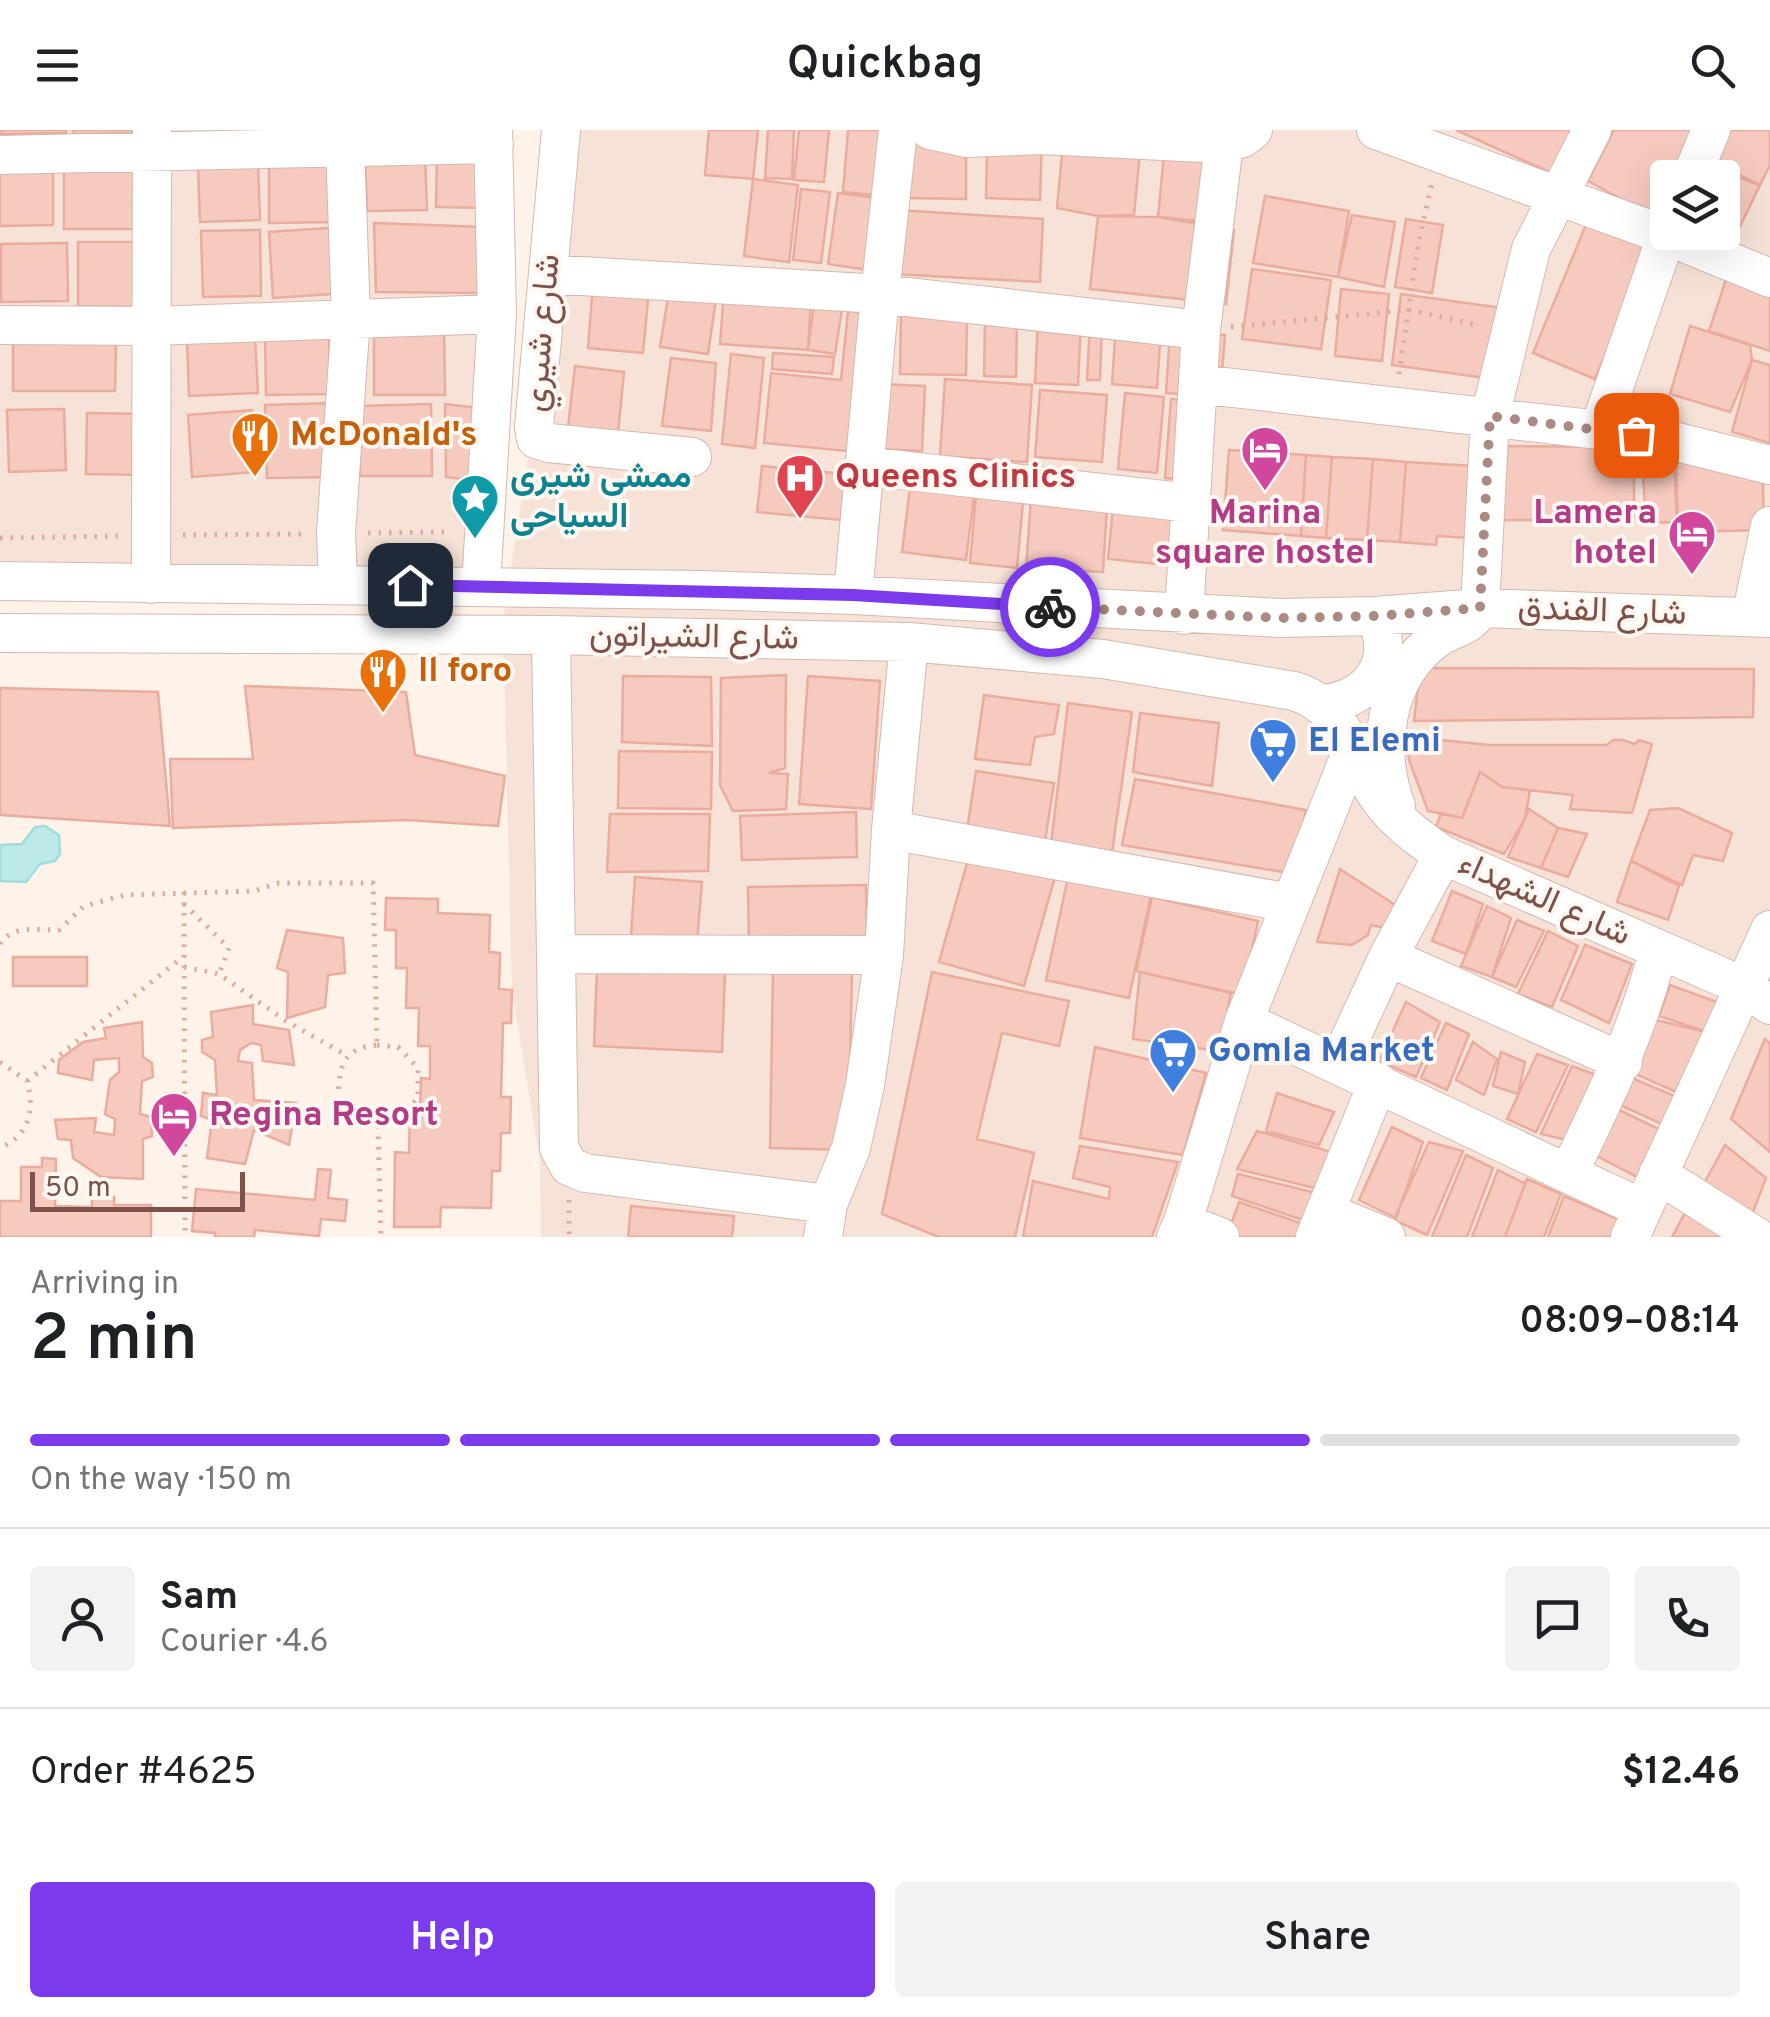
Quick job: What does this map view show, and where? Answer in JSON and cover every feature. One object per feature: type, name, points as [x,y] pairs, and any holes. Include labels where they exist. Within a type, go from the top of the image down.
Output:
[{"type":"street","name":"شارع شيري","points":[[561,130],[536,439],[549,444],[692,458]]},
{"type":"street","points":[[853,595],[898,130]]},
{"type":"street","points":[[930,130],[966,138],[1239,137],[1201,330],[1184,615]]},
{"type":"street","points":[[1376,130],[1650,227]]},
{"type":"street","points":[[1409,831],[1389,788],[1384,740],[1388,717],[1406,673],[1421,654],[1438,638],[1470,623],[1480,608],[1490,416],[1532,249],[1592,130]]},
{"type":"street","points":[[1698,160],[1711,130]]},
{"type":"street","points":[[0,155],[152,142],[494,137],[498,314],[482,586]]},
{"type":"street","points":[[338,583],[336,533],[352,317],[343,138]]},
{"type":"street","points":[[151,584],[152,142]]},
{"type":"street","points":[[1599,430],[1660,250]]},
{"type":"street","points":[[1705,250],[1770,278]]},
{"type":"street","points":[[548,274],[880,294],[1201,330]]},
{"type":"street","points":[[0,325],[152,326],[498,314]]},
{"type":"street","points":[[1198,384],[1599,430],[1673,441],[1770,466]]},
{"type":"street","points":[[864,466],[1190,502]]},
{"type":"street","points":[[1761,618],[1770,526]]},
{"type":"street","name":"شارع الشيراتون","points":[[0,581],[338,583],[853,595],[1184,615],[1375,616]]},
{"type":"street","name":"شارع الفندق","points":[[1375,616],[1480,608],[1761,618]]},
{"type":"street","points":[[1220,1237],[1179,1230],[1244,1021],[1351,753],[1336,717],[1324,704],[1354,697],[1376,674],[1384,643],[1375,616]]},
{"type":"street","name":"شارع الشيراتون","points":[[0,634],[551,635],[909,642],[1103,659],[1294,691],[1324,704]]},
{"type":"street","points":[[551,635],[559,1148],[569,1166],[585,1173],[830,1227],[865,1085],[884,956],[891,830],[909,642]]},
{"type":"street","name":"شارع الشهداء","points":[[1351,753],[1380,800],[1409,831],[1443,856],[1758,997]]},
{"type":"street","points":[[891,830],[1290,903]]},
{"type":"street","points":[[1338,1064],[1388,957],[1443,856]]},
{"type":"street","points":[[1244,1021],[1568,1174],[1636,1223],[1658,1174],[1758,997],[1770,930]]},
{"type":"street","points":[[1568,1174],[1623,1062],[1645,1003],[1658,951]]},
{"type":"street","points":[[556,954],[884,956]]},
{"type":"street","points":[[1388,957],[1623,1062]]},
{"type":"street","points":[[1378,1082],[1320,1224],[1386,1237]]},
{"type":"street","points":[[1658,1174],[1757,1237]]},
{"type":"path","points":[[1394,406],[1418,245],[1438,154]]},
{"type":"path","points":[[1201,330],[1410,310],[1510,332]]},
{"type":"path","points":[[0,538],[483,532]]},
{"type":"path","points":[[0,944],[8,933],[59,930],[84,906],[125,895],[254,891],[280,882],[374,883],[377,1045]]},
{"type":"path","points":[[184,892],[186,1237]]},
{"type":"path","points":[[184,904],[229,948],[219,974]]},
{"type":"path","points":[[27,1080],[184,956]]},
{"type":"path","points":[[184,967],[219,974],[286,1022],[348,1056]]},
{"type":"path","points":[[377,1045],[398,1046],[418,1068],[418,1098],[400,1119],[378,1126],[362,1122],[338,1098],[339,1070],[348,1056],[358,1047],[377,1045]]},
{"type":"path","points":[[0,1062],[27,1080],[32,1101],[28,1124],[16,1140],[0,1148]]},
{"type":"path","points":[[378,1126],[381,1237]]},
{"type":"shaded area","points":[[0,130],[491,130],[479,573],[0,578]]},
{"type":"shaded area","points":[[560,130],[1770,130],[1770,1237],[541,1237],[540,1162],[512,990],[503,619],[528,459]]},
{"type":"water","points":[[45,826],[59,835],[60,854],[55,861],[40,864],[26,882],[0,881],[0,845],[22,844],[35,827]]},
{"type":"building","points":[[0,130],[66,130],[66,133],[0,134]]},
{"type":"building","points":[[73,130],[147,130],[148,133],[73,134]]},
{"type":"building","points":[[709,130],[758,130],[753,179],[705,175]]},
{"type":"building","points":[[768,130],[794,130],[792,179],[765,178]]},
{"type":"building","points":[[799,130],[829,130],[824,182],[794,180]]},
{"type":"building","points":[[848,130],[890,130],[884,196],[843,192]]},
{"type":"building","points":[[1456,130],[1580,130],[1560,177]]},
{"type":"building","points":[[1614,130],[1697,130],[1684,160],[1650,160],[1650,215],[1588,181]]},
{"type":"building","points":[[1723,130],[1770,130],[1770,165],[1760,185],[1740,175],[1740,160],[1709,160]]},
{"type":"building","points":[[1042,135],[1040,200],[986,198],[987,149]]},
{"type":"building","points":[[904,137],[966,138],[966,199],[904,198]]},
{"type":"building","points":[[1063,144],[1140,152],[1134,215],[1098,216],[1057,208]]},
{"type":"building","points":[[437,151],[483,153],[485,208],[436,207]]},
{"type":"building","points":[[1164,154],[1239,161],[1233,224],[1158,217]]},
{"type":"building","points":[[425,156],[427,210],[367,211],[365,158]]},
{"type":"building","points":[[269,162],[336,162],[337,222],[269,223]]},
{"type":"building","points":[[258,163],[260,220],[200,222],[198,166]]},
{"type":"building","points":[[143,170],[143,229],[64,229],[64,171]]},
{"type":"building","points":[[0,171],[53,171],[53,225],[0,226]]},
{"type":"building","points":[[1740,178],[1760,185],[1740,226]]},
{"type":"building","points":[[753,179],[798,185],[789,262],[744,256]]},
{"type":"building","points":[[801,189],[830,192],[821,263],[793,260]]},
{"type":"building","points":[[838,193],[885,199],[875,271],[828,264]]},
{"type":"building","points":[[1265,196],[1349,211],[1338,277],[1253,263]]},
{"type":"building","points":[[897,210],[1043,219],[1040,282],[893,274]]},
{"type":"building","points":[[1352,215],[1395,222],[1384,287],[1338,277]]},
{"type":"building","points":[[1590,215],[1650,240],[1650,248],[1595,379],[1533,353]]},
{"type":"building","points":[[1098,216],[1158,217],[1234,230],[1226,304],[1090,289]]},
{"type":"building","points":[[1406,219],[1443,225],[1432,293],[1395,287]]},
{"type":"building","points":[[374,223],[484,227],[483,293],[376,292]]},
{"type":"building","points":[[342,227],[346,293],[273,298],[269,232]]},
{"type":"building","points":[[260,230],[261,296],[203,297],[201,231]]},
{"type":"building","points":[[78,242],[144,242],[144,307],[78,306]]},
{"type":"building","points":[[67,243],[68,301],[1,302],[1,244]]},
{"type":"building","points":[[1731,264],[1770,278],[1770,351],[1709,331]]},
{"type":"building","points":[[1252,269],[1331,280],[1321,349],[1242,339]]},
{"type":"building","points":[[593,284],[649,289],[643,353],[588,348]]},
{"type":"building","points":[[670,285],[717,292],[708,354],[660,347]]},
{"type":"building","points":[[1341,289],[1389,294],[1382,361],[1335,356]]},
{"type":"building","points":[[724,291],[811,297],[808,350],[720,344]]},
{"type":"building","points":[[1401,294],[1503,308],[1493,379],[1392,365]]},
{"type":"building","points":[[814,305],[842,309],[835,354],[808,350]]},
{"type":"building","points":[[848,311],[871,314],[857,452],[764,443],[771,373],[841,380]]},
{"type":"building","points":[[901,312],[967,313],[966,375],[900,374]]},
{"type":"building","points":[[1038,318],[1081,319],[1078,385],[1035,383]]},
{"type":"building","points":[[985,319],[1017,320],[1016,377],[984,376]]},
{"type":"building","points":[[374,322],[444,322],[445,395],[374,395]]},
{"type":"building","points":[[1090,322],[1102,323],[1100,380],[1087,380]]},
{"type":"building","points":[[1116,324],[1161,328],[1157,388],[1112,384]]},
{"type":"building","points":[[1690,326],[1750,345],[1752,360],[1730,412],[1670,394]]},
{"type":"building","points":[[329,331],[330,394],[266,395],[265,333]]},
{"type":"building","points":[[1170,332],[1225,335],[1220,396],[1166,393]]},
{"type":"building","points":[[255,337],[258,393],[189,396],[187,340]]},
{"type":"building","points":[[13,342],[116,342],[115,391],[13,391]]},
{"type":"building","points":[[773,353],[834,357],[832,374],[772,369]]},
{"type":"building","points":[[731,354],[764,358],[755,448],[722,444]]},
{"type":"building","points":[[671,358],[716,363],[711,431],[662,426]]},
{"type":"building","points":[[1752,360],[1770,365],[1770,443],[1732,432]]},
{"type":"building","points":[[575,366],[624,372],[618,433],[568,428]]},
{"type":"building","points":[[945,379],[1032,385],[1027,462],[940,456]]},
{"type":"building","points":[[880,384],[925,386],[922,451],[877,449]]},
{"type":"building","points":[[1040,390],[1107,395],[1102,462],[1035,457]]},
{"type":"building","points":[[1125,393],[1164,397],[1157,473],[1118,469]]},
{"type":"building","points":[[1171,399],[1205,402],[1199,481],[1165,478]]},
{"type":"building","points":[[334,403],[335,477],[267,478],[265,405]]},
{"type":"building","points":[[431,404],[432,476],[360,476],[359,406]]},
{"type":"building","points":[[445,404],[479,408],[476,481],[446,477]]},
{"type":"building","points":[[64,409],[66,470],[9,472],[7,410]]},
{"type":"building","points":[[252,410],[257,472],[192,477],[188,415]]},
{"type":"building","points":[[87,413],[150,414],[149,475],[86,474]]},
{"type":"building","points":[[1673,441],[1677,522],[1646,523],[1641,443]]},
{"type":"building","points":[[1504,446],[1634,447],[1634,520],[1503,520]]},
{"type":"building","points":[[1762,448],[1764,530],[1678,532],[1676,451]]},
{"type":"building","name":"Marina square hostel","points":[[1229,450],[1306,455],[1301,536],[1223,530]]},
{"type":"building","points":[[1306,455],[1332,457],[1326,538],[1301,536]]},
{"type":"building","points":[[1332,457],[1373,459],[1367,540],[1326,538]]},
{"type":"building","points":[[1373,459],[1406,462],[1400,542],[1367,540]]},
{"type":"building","points":[[1406,462],[1474,466],[1469,538],[1437,536],[1436,545],[1400,542]]},
{"type":"building","points":[[762,466],[845,474],[841,520],[757,512]]},
{"type":"building","points":[[911,480],[975,488],[966,560],[902,552]]},
{"type":"building","points":[[1032,484],[1108,489],[1103,572],[1026,568]]},
{"type":"building","points":[[977,485],[1024,490],[1017,568],[970,563]]},
{"type":"building","points":[[1115,488],[1193,496],[1186,567],[1108,559]]},
{"type":"building","points":[[1420,668],[1754,669],[1753,717],[1414,721]]},
{"type":"building","points":[[786,675],[785,768],[769,773],[788,774],[786,809],[733,811],[720,785],[721,678]]},
{"type":"building","points":[[623,676],[711,677],[712,746],[622,742]]},
{"type":"building","points":[[808,676],[880,681],[871,809],[799,804]]},
{"type":"building","points":[[245,686],[406,692],[415,755],[505,776],[498,826],[407,820],[173,828],[170,759],[253,759]]},
{"type":"building","points":[[0,688],[158,692],[170,826],[0,815]]},
{"type":"building","points":[[984,695],[1059,705],[1054,734],[1035,737],[1030,765],[975,759]]},
{"type":"building","points":[[1068,703],[1132,712],[1112,852],[1051,844]]},
{"type":"building","points":[[1140,713],[1219,723],[1212,786],[1133,772]]},
{"type":"building","points":[[1421,735],[1489,745],[1607,745],[1613,740],[1652,744],[1632,813],[1570,809],[1573,795],[1502,787],[1480,772],[1462,818],[1428,811],[1409,760],[1407,742]]},
{"type":"building","points":[[619,751],[712,752],[711,809],[618,808]]},
{"type":"building","points":[[976,771],[1054,783],[1045,841],[967,830]]},
{"type":"building","points":[[1480,772],[1502,787],[1530,790],[1525,819],[1504,854],[1436,827],[1441,813],[1462,818]]},
{"type":"building","points":[[1135,779],[1306,810],[1295,874],[1122,845]]},
{"type":"building","points":[[1678,808],[1732,833],[1723,861],[1693,855],[1682,885],[1631,861],[1650,810]]},
{"type":"building","points":[[1529,809],[1558,828],[1541,868],[1508,857]]},
{"type":"building","points":[[856,812],[857,857],[742,860],[740,816]]},
{"type":"building","points":[[610,814],[710,814],[708,871],[607,872]]},
{"type":"building","points":[[1558,828],[1587,834],[1568,877],[1541,868]]},
{"type":"building","points":[[971,849],[1056,873],[1024,986],[939,962]]},
{"type":"building","points":[[1631,861],[1679,886],[1668,920],[1617,902]]},
{"type":"building","points":[[1070,868],[1153,886],[1129,998],[1046,980]]},
{"type":"building","points":[[1340,869],[1406,912],[1385,928],[1371,925],[1368,935],[1352,945],[1317,942]]},
{"type":"building","points":[[635,877],[702,882],[697,942],[631,936]]},
{"type":"building","points":[[866,885],[867,946],[749,948],[748,887]]},
{"type":"building","points":[[1452,891],[1483,904],[1466,954],[1432,941]]},
{"type":"building","points":[[1152,897],[1258,921],[1243,995],[1136,971]]},
{"type":"building","points":[[386,898],[438,899],[438,913],[490,915],[489,952],[500,953],[499,989],[512,990],[511,1023],[503,1023],[501,1097],[511,1097],[510,1133],[501,1133],[500,1171],[492,1171],[491,1208],[441,1207],[440,1227],[394,1227],[395,1152],[409,1153],[410,1115],[420,1115],[421,1078],[430,1079],[430,1046],[418,1046],[419,1008],[406,1008],[407,968],[396,968],[396,930],[385,930]]},
{"type":"building","points":[[1487,906],[1511,918],[1492,977],[1461,966]]},
{"type":"building","points":[[1517,920],[1544,931],[1516,987],[1492,977]]},
{"type":"building","points":[[287,930],[343,938],[345,973],[328,975],[325,1007],[287,1018],[288,972],[277,968]]},
{"type":"building","points":[[1548,931],[1578,946],[1552,1007],[1518,994]]},
{"type":"building","points":[[1585,945],[1632,964],[1609,1023],[1561,1000]]},
{"type":"building","points":[[13,957],[87,957],[87,986],[13,986]]},
{"type":"building","points":[[597,968],[725,973],[722,1052],[594,1046]]},
{"type":"building","points":[[773,969],[852,970],[848,1150],[770,1148]]},
{"type":"building","points":[[932,972],[1069,1001],[1059,1046],[1002,1033],[977,1139],[1034,1153],[1015,1237],[939,1237],[882,1214]]},
{"type":"building","points":[[1140,972],[1231,993],[1219,1051],[1133,1039]]},
{"type":"building","points":[[1670,985],[1722,1004],[1710,1033],[1659,1016]]},
{"type":"building","points":[[1406,1002],[1440,1022],[1416,1077],[1379,1061]]},
{"type":"building","points":[[253,1005],[253,1024],[289,1030],[294,1065],[263,1061],[261,1045],[251,1043],[240,1050],[238,1061],[252,1063],[254,1100],[296,1103],[289,1145],[254,1130],[245,1164],[207,1158],[212,1120],[201,1116],[203,1093],[217,1095],[215,1060],[202,1052],[202,1040],[213,1037],[211,1012]]},
{"type":"building","points":[[1656,1020],[1710,1033],[1681,1094],[1631,1072]]},
{"type":"building","points":[[142,1022],[143,1057],[152,1063],[153,1077],[142,1081],[140,1114],[151,1117],[152,1136],[143,1139],[143,1179],[101,1177],[73,1158],[71,1140],[58,1139],[55,1120],[96,1118],[94,1132],[114,1135],[115,1119],[105,1114],[110,1080],[119,1072],[119,1058],[94,1060],[92,1080],[58,1073],[59,1060],[83,1042],[106,1038],[104,1028]]},
{"type":"building","points":[[1446,1023],[1469,1034],[1447,1090],[1421,1078]]},
{"type":"building","points":[[1765,1039],[1770,1044],[1770,1152],[1731,1119]]},
{"type":"building","points":[[1473,1042],[1497,1059],[1484,1095],[1456,1080]]},
{"type":"building","points":[[1095,1047],[1206,1073],[1183,1155],[1080,1138]]},
{"type":"building","points":[[1501,1052],[1525,1062],[1518,1094],[1493,1086]]},
{"type":"building","points":[[1537,1054],[1568,1065],[1536,1132],[1507,1119]]},
{"type":"building","points":[[1572,1066],[1596,1075],[1567,1140],[1541,1134]]},
{"type":"building","points":[[1627,1076],[1684,1100],[1668,1127],[1616,1103]]},
{"type":"building","points":[[1277,1093],[1334,1112],[1319,1145],[1266,1131]]},
{"type":"building","points":[[1615,1108],[1665,1132],[1643,1180],[1591,1153]]},
{"type":"building","points":[[1392,1127],[1423,1142],[1396,1218],[1359,1200]]},
{"type":"building","points":[[1257,1131],[1339,1154],[1323,1190],[1237,1169]]},
{"type":"building","points":[[1429,1142],[1463,1151],[1427,1235],[1394,1220]]},
{"type":"building","points":[[1725,1145],[1766,1178],[1750,1220],[1702,1187]]},
{"type":"building","points":[[1080,1146],[1178,1162],[1152,1237],[1023,1237],[1033,1181],[1109,1199],[1110,1187],[1073,1178]]},
{"type":"building","points":[[1466,1155],[1493,1168],[1467,1237],[1432,1237]]},
{"type":"building","points":[[42,1158],[56,1159],[55,1206],[92,1207],[92,1196],[114,1197],[114,1205],[151,1205],[151,1237],[0,1237],[0,1201],[21,1201],[21,1167],[42,1167]]},
{"type":"building","points":[[318,1169],[331,1170],[328,1198],[347,1200],[345,1221],[321,1219],[319,1236],[255,1230],[254,1237],[215,1237],[215,1233],[192,1231],[196,1189],[315,1200]]},
{"type":"building","points":[[1498,1170],[1524,1183],[1527,1179],[1505,1237],[1472,1237]]},
{"type":"building","points":[[1238,1174],[1320,1194],[1309,1222],[1232,1196]]},
{"type":"building","points":[[1527,1179],[1561,1194],[1544,1237],[1505,1237]]},
{"type":"building","points":[[1564,1196],[1620,1220],[1611,1237],[1548,1237]]},
{"type":"building","points":[[1239,1202],[1309,1226],[1305,1237],[1237,1237],[1228,1233]]},
{"type":"building","points":[[631,1206],[734,1216],[732,1237],[628,1237]]},
{"type":"building","points":[[1687,1209],[1731,1237],[1672,1237]]},
{"type":"way so far","points":[[1050,607],[1280,618],[1480,608],[1490,416],[1636,435]]},
{"type":"place","name":"McDonald's","points":[[255,478]]},
{"type":"place","name":"Marina square hostel","points":[[1265,492]]},
{"type":"place","name":"Queens Clinics","points":[[800,520]]},
{"type":"place","name":"ممشى شيرى السياحى","points":[[475,540]]},
{"type":"place","name":"Lamera hotel","points":[[1692,576]]},
{"type":"place","name":"Il foro","points":[[383,714]]},
{"type":"place","name":"El Elemi","points":[[1273,784]]},
{"type":"place","name":"Gomla Market","points":[[1173,1094]]},
{"type":"place","name":"Regina Resort","points":[[174,1158]]},
{"type":"route","points":[[410,585],[853,595],[1050,607]]}]
